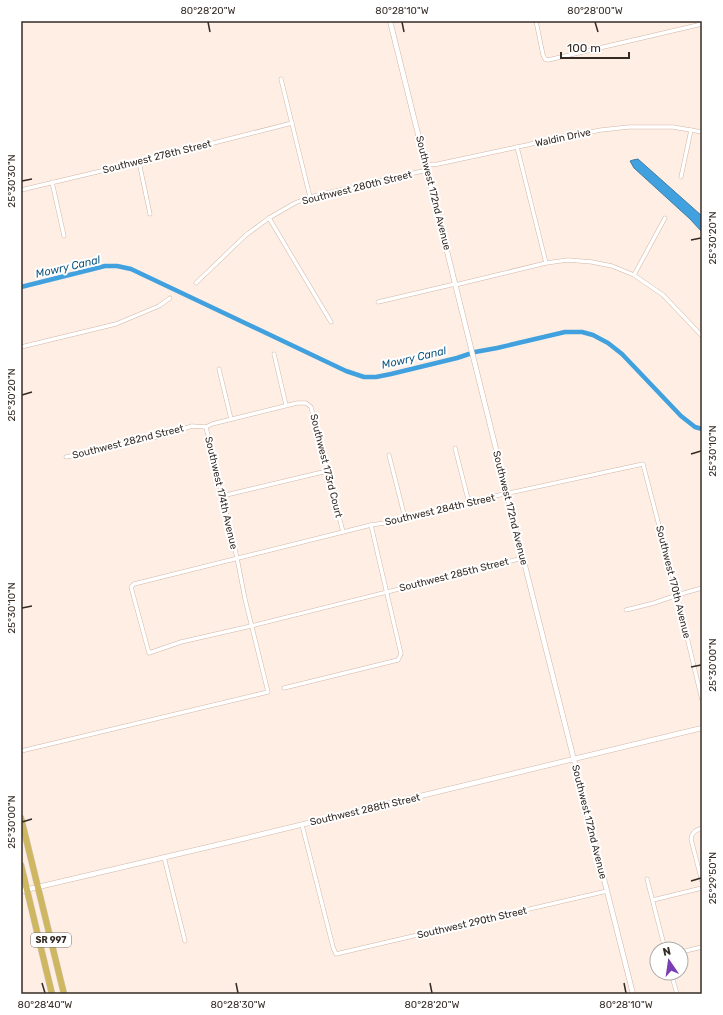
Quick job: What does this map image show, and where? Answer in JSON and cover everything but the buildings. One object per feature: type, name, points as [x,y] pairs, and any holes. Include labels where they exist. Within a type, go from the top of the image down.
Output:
[{"type":"highway","name":"SR 997","points":[[21,818],[64,994]]},
{"type":"highway","name":"SR 997","points":[[21,865],[24,891],[52,994]]},
{"type":"street","name":"Southwest 172nd Avenue","points":[[390,21],[470,348],[633,994]]},
{"type":"street","points":[[536,21],[543,55],[548,60],[702,24]]},
{"type":"street","points":[[281,79],[310,197]]},
{"type":"street","name":"Southwest 278th Street","points":[[21,190],[292,123]]},
{"type":"street","name":"Waldin Drive","points":[[426,165],[438,164],[554,138],[601,130],[622,128],[673,128],[702,132]]},
{"type":"street","points":[[681,177],[691,130]]},
{"type":"street","points":[[517,147],[546,263]]},
{"type":"street","points":[[139,162],[150,214]]},
{"type":"street","name":"Southwest 280th Street","points":[[196,284],[246,235],[269,218],[295,203],[310,197],[427,170]]},
{"type":"street","points":[[52,182],[64,236]]},
{"type":"street","points":[[269,218],[331,322]]},
{"type":"street","points":[[634,275],[665,218]]},
{"type":"street","points":[[378,302],[546,263],[568,260],[592,262],[612,266],[634,275],[664,295],[702,336]]},
{"type":"street","points":[[21,347],[116,324],[158,306],[170,298]]},
{"type":"street","points":[[274,354],[286,405]]},
{"type":"street","points":[[219,369],[231,419]]},
{"type":"street","name":"Southwest 282nd Street","points":[[66,458],[165,435],[192,426],[206,428],[212,424],[286,405],[306,403]]},
{"type":"street","name":"Southwest 173rd Court","points":[[306,403],[311,407],[343,532]]},
{"type":"street","name":"Southwest 174th Avenue","points":[[21,751],[268,692],[251,626],[237,558],[206,428]]},
{"type":"street","points":[[455,448],[469,503]]},
{"type":"street","points":[[389,455],[405,518]]},
{"type":"street","name":"Southwest 284th Street","points":[[251,626],[181,642],[149,653],[131,587],[134,584],[371,525],[643,464]]},
{"type":"street","name":"Southwest 170th Avenue","points":[[643,464],[677,595],[702,700]]},
{"type":"street","points":[[222,496],[327,471]]},
{"type":"street","points":[[284,688],[398,660],[401,654],[371,525]]},
{"type":"street","name":"Southwest 285th Street","points":[[251,626],[523,558]]},
{"type":"street","points":[[626,610],[702,588]]},
{"type":"street","name":"Southwest 288th Street","points":[[24,891],[702,728]]},
{"type":"street","name":"Southwest 290th Street","points":[[302,824],[336,954],[607,891]]},
{"type":"street","points":[[702,828],[695,831],[691,839],[702,882]]},
{"type":"street","points":[[164,857],[185,941]]},
{"type":"street","points":[[647,879],[663,941]]},
{"type":"street","points":[[653,900],[702,888]]},
{"type":"street","points":[[689,950],[702,947]]},
{"type":"street","points":[[673,981],[677,994]]},
{"type":"water","points":[[638,159],[702,216],[702,232],[690,219],[634,168],[630,161]]},
{"type":"waterway","name":"Mowry Canal","points":[[21,287],[105,266],[117,266],[131,269],[346,371],[364,377],[376,377],[391,374],[457,358],[475,352],[565,332],[582,332],[593,335],[608,343],[622,354],[681,416],[695,427],[702,429]]}]
